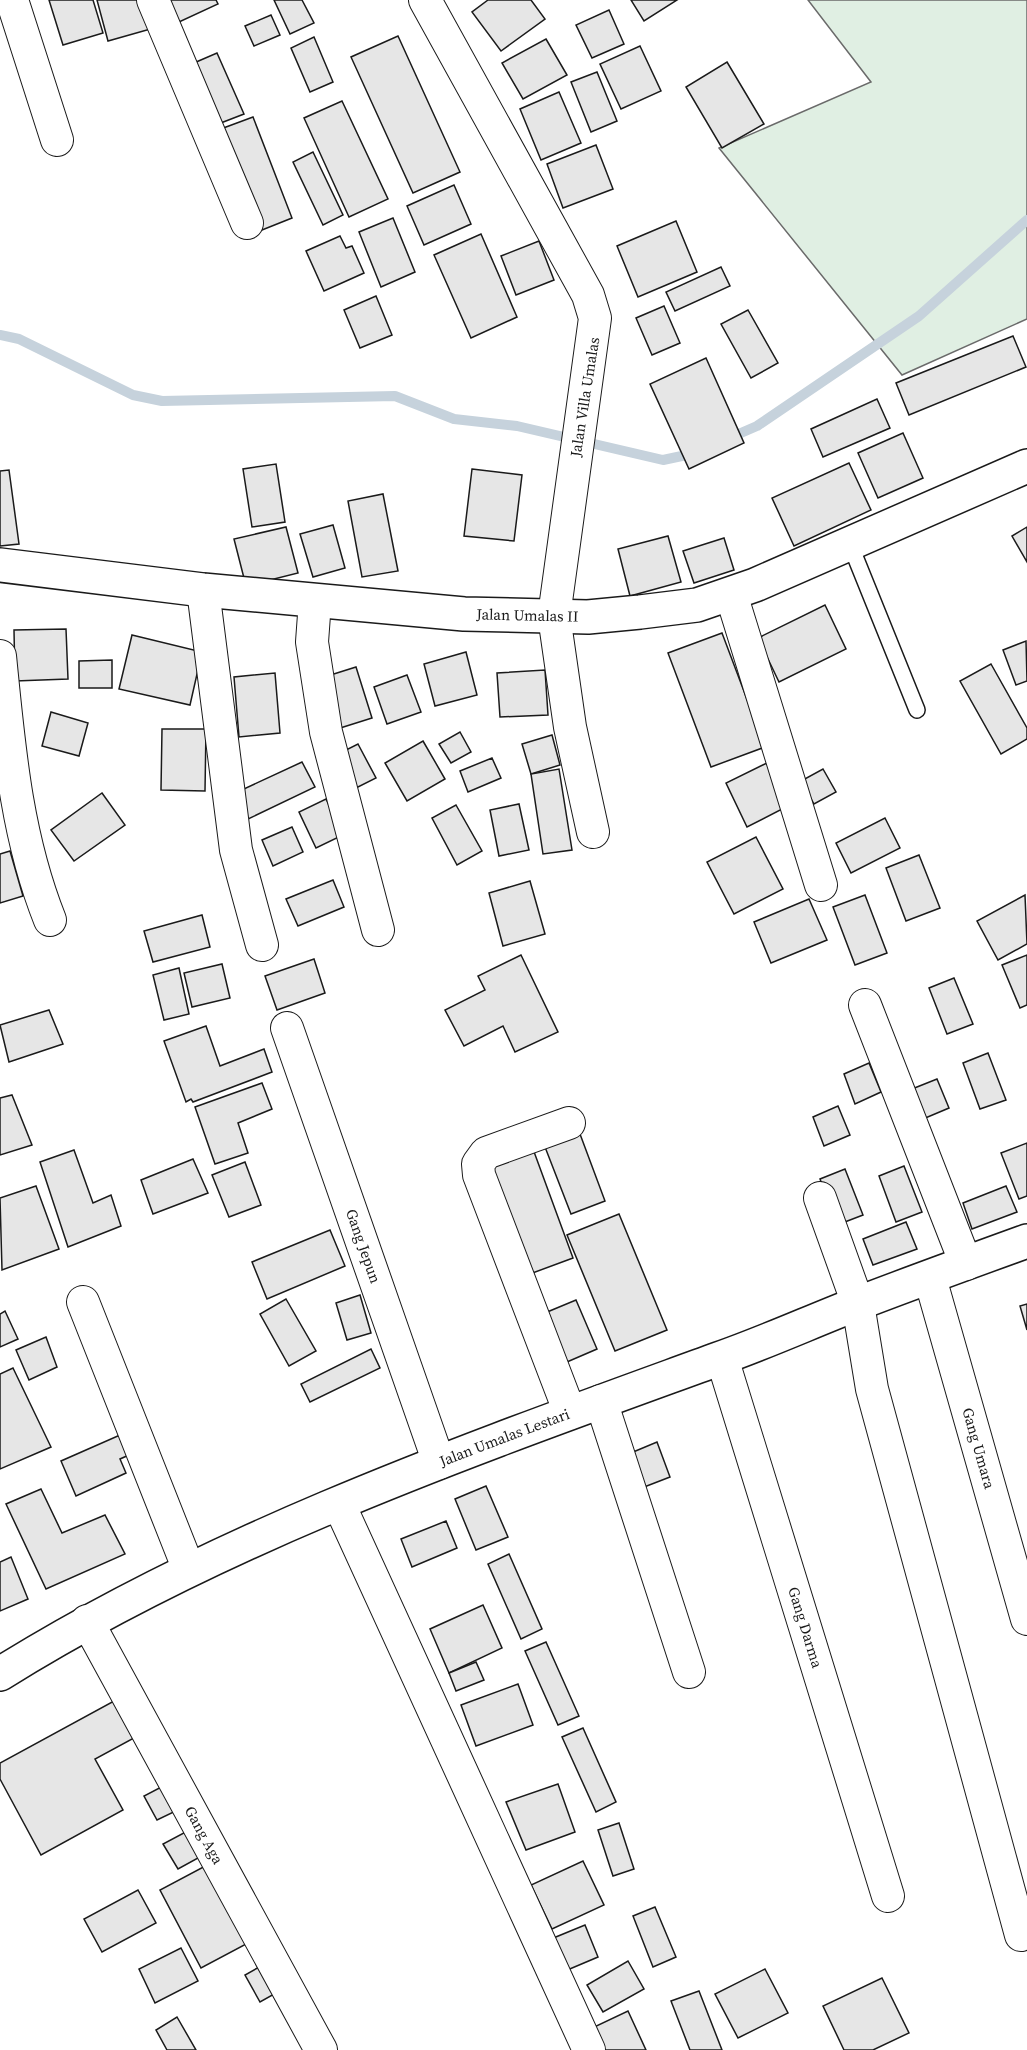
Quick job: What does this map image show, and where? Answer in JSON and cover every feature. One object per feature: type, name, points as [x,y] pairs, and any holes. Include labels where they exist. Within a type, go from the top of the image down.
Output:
[{"type":"street","points":[[12,0],[57,140]]},
{"type":"street","points":[[153,0],[247,224]]},
{"type":"street","name":"Jalan Villa Umalas","points":[[425,0],[588,295],[595,318],[595,337],[554,616],[570,727],[593,832]]},
{"type":"street","name":"Jalan Umalas II","points":[[0,565],[203,590],[464,614],[588,617],[640,612],[697,605],[731,594],[1027,466]]},
{"type":"street","points":[[203,590],[236,850],[262,945]]},
{"type":"street","points":[[731,594],[821,885]]},
{"type":"street","points":[[315,601],[312,642],[326,732],[378,930]]},
{"type":"street","points":[[0,656],[12,773],[24,844],[50,920]]},
{"type":"street","points":[[865,1005],[966,1264]]},
{"type":"street","name":"Gang Jepun","points":[[287,1028],[439,1463]]},
{"type":"street","points":[[569,1123],[486,1153],[478,1164],[479,1175],[570,1413]]},
{"type":"street","points":[[820,1198],[858,1304],[872,1389],[1020,1935]]},
{"type":"street","name":"Jalan Umalas Lestari","points":[[0,1674],[87,1621],[189,1570],[339,1504],[439,1463],[1027,1241]]},
{"type":"street","name":"Gang Umara","points":[[930,1278],[1027,1619]]},
{"type":"street","points":[[83,1302],[189,1570]]},
{"type":"street","name":"Gang Darma","points":[[722,1358],[888,1896]]},
{"type":"street","points":[[602,1401],[689,1672]]},
{"type":"street","points":[[339,1504],[589,2050]]},
{"type":"street","name":"Gang Aga","points":[[87,1621],[321,2050]]},
{"type":"lane","points":[[850,544],[917,710]]},
{"type":"green space","points":[[808,0],[1027,0],[1027,319],[902,375],[719,148],[871,82]]},
{"type":"building","points":[[49,0],[93,0],[103,33],[63,45]]},
{"type":"building","points":[[97,0],[146,0],[154,28],[108,41]]},
{"type":"building","points":[[169,0],[216,0],[218,4],[179,22]]},
{"type":"building","points":[[274,0],[302,0],[314,23],[290,34]]},
{"type":"building","points":[[488,0],[531,0],[545,19],[501,51],[472,12]]},
{"type":"building","points":[[631,0],[677,0],[644,21]]},
{"type":"building","points":[[609,10],[624,44],[592,58],[576,25]]},
{"type":"building","points":[[271,15],[280,35],[254,46],[245,26]]},
{"type":"building","points":[[398,36],[460,172],[413,193],[351,57]]},
{"type":"building","points":[[314,37],[333,82],[310,92],[291,48]]},
{"type":"building","points":[[546,39],[567,75],[523,99],[502,63]]},
{"type":"building","points":[[640,46],[661,91],[621,109],[600,64]]},
{"type":"building","points":[[217,53],[244,114],[213,126],[187,66]]},
{"type":"building","points":[[727,62],[764,124],[722,148],[686,87]]},
{"type":"building","points":[[597,72],[617,121],[591,132],[571,82]]},
{"type":"building","points":[[559,92],[581,143],[541,160],[520,109]]},
{"type":"building","points":[[342,101],[388,199],[349,217],[304,118]]},
{"type":"building","points":[[253,117],[292,218],[257,232],[218,130]]},
{"type":"building","points":[[596,145],[613,189],[563,208],[547,164]]},
{"type":"building","points":[[313,152],[343,215],[323,225],[293,162]]},
{"type":"building","points":[[454,185],[471,224],[424,245],[407,206]]},
{"type":"building","points":[[393,218],[415,272],[381,287],[359,232]]},
{"type":"building","points":[[676,221],[697,272],[638,297],[617,246]]},
{"type":"building","points":[[481,234],[517,317],[471,338],[434,255]]},
{"type":"building","points":[[340,236],[346,248],[352,246],[364,273],[324,291],[306,251]]},
{"type":"building","points":[[539,241],[554,280],[516,295],[501,256]]},
{"type":"building","points":[[721,267],[730,286],[675,311],[666,292]]},
{"type":"building","points":[[376,296],[392,335],[360,348],[344,310]]},
{"type":"building","points":[[664,306],[680,343],[652,355],[636,318]]},
{"type":"building","points":[[748,310],[778,363],[751,378],[721,324]]},
{"type":"building","points":[[1013,336],[1026,367],[909,415],[896,383]]},
{"type":"building","points":[[706,358],[744,443],[689,469],[650,384]]},
{"type":"building","points":[[877,399],[890,428],[823,457],[811,429]]},
{"type":"building","points":[[903,433],[923,478],[878,498],[858,453]]},
{"type":"building","points":[[849,463],[871,510],[794,546],[772,498]]},
{"type":"building","points":[[276,464],[285,522],[252,527],[243,469]]},
{"type":"building","points":[[472,469],[522,475],[514,541],[464,536]]},
{"type":"building","points":[[9,470],[19,544],[0,546],[0,471]]},
{"type":"building","points":[[383,494],[398,571],[362,577],[348,501]]},
{"type":"building","points":[[333,525],[345,568],[313,577],[300,534]]},
{"type":"building","points":[[286,527],[298,573],[246,586],[234,539]]},
{"type":"building","points":[[1027,527],[1027,562],[1012,536]]},
{"type":"building","points":[[668,536],[681,582],[630,596],[618,549]]},
{"type":"building","points":[[724,538],[734,570],[694,583],[683,551]]},
{"type":"building","points":[[825,605],[846,649],[779,682],[758,638]]},
{"type":"building","points":[[66,629],[68,679],[15,681],[14,630]]},
{"type":"building","points":[[722,633],[765,747],[711,767],[668,653]]},
{"type":"building","points":[[132,635],[202,652],[190,705],[119,689]]},
{"type":"building","points":[[1026,641],[1027,681],[1016,685],[1003,650]]},
{"type":"building","points":[[466,652],[477,695],[435,706],[424,664]]},
{"type":"building","points":[[112,660],[112,688],[79,688],[79,661]]},
{"type":"building","points":[[991,664],[1027,728],[1027,739],[1001,754],[960,681]]},
{"type":"building","points":[[356,667],[372,718],[337,729],[321,678]]},
{"type":"building","points":[[545,670],[548,715],[500,717],[497,673]]},
{"type":"building","points":[[275,673],[280,733],[239,737],[234,677]]},
{"type":"building","points":[[407,675],[421,712],[387,724],[374,687]]},
{"type":"building","points":[[51,712],[88,723],[79,756],[42,746]]},
{"type":"building","points":[[162,729],[206,729],[205,791],[161,790]]},
{"type":"building","points":[[460,732],[471,752],[451,763],[439,744]]},
{"type":"building","points":[[552,735],[560,765],[531,774],[522,744]]},
{"type":"building","points":[[423,741],[445,779],[407,801],[385,763]]},
{"type":"building","points":[[358,744],[376,778],[356,788],[338,754]]},
{"type":"building","points":[[492,758],[501,778],[468,792],[460,771]]},
{"type":"building","points":[[302,762],[315,787],[246,820],[233,794]]},
{"type":"building","points":[[769,762],[790,805],[747,827],[726,783]]},
{"type":"building","points":[[559,769],[572,850],[543,854],[531,774]]},
{"type":"building","points":[[823,769],[836,792],[814,804],[801,781]]},
{"type":"building","points":[[102,793],[125,825],[74,861],[51,830]]},
{"type":"building","points":[[326,799],[343,835],[316,848],[299,812]]},
{"type":"building","points":[[519,804],[529,850],[499,856],[490,810]]},
{"type":"building","points":[[456,805],[482,851],[457,865],[432,818]]},
{"type":"building","points":[[885,818],[900,848],[851,873],[836,843]]},
{"type":"building","points":[[292,827],[303,852],[273,866],[262,840]]},
{"type":"building","points":[[756,837],[783,889],[734,914],[707,862]]},
{"type":"building","points":[[10,851],[23,896],[0,903],[0,854]]},
{"type":"building","points":[[919,855],[940,908],[906,921],[886,868]]},
{"type":"building","points":[[333,880],[344,907],[298,926],[286,899]]},
{"type":"building","points":[[530,881],[545,934],[503,946],[489,893]]},
{"type":"building","points":[[865,895],[887,953],[855,965],[833,907]]},
{"type":"building","points":[[1025,895],[1027,944],[998,960],[977,921]]},
{"type":"building","points":[[809,899],[827,940],[771,963],[754,922]]},
{"type":"building","points":[[202,915],[210,947],[153,962],[144,931]]},
{"type":"building","points":[[521,955],[558,1032],[515,1052],[503,1026],[464,1046],[445,1010],[485,990],[478,976]]},
{"type":"building","points":[[1027,955],[1027,1005],[1020,1008],[1002,965]]},
{"type":"building","points":[[314,959],[325,993],[277,1010],[265,976]]},
{"type":"building","points":[[222,964],[230,998],[192,1007],[184,973]]},
{"type":"building","points":[[179,968],[189,1014],[164,1020],[153,975]]},
{"type":"building","points":[[954,978],[973,1024],[947,1034],[929,988]]},
{"type":"building","points":[[49,1010],[63,1044],[9,1062],[0,1025]]},
{"type":"building","points":[[206,1026],[220,1066],[264,1049],[272,1072],[193,1102],[191,1099],[186,1102],[164,1041]]},
{"type":"building","points":[[988,1053],[1006,1100],[980,1109],[963,1063]]},
{"type":"building","points":[[869,1063],[881,1092],[855,1104],[844,1074]]},
{"type":"building","points":[[937,1079],[949,1108],[923,1119],[912,1089]]},
{"type":"building","points":[[262,1083],[272,1109],[238,1123],[248,1153],[215,1164],[195,1107]]},
{"type":"building","points":[[12,1095],[32,1145],[0,1155],[0,1098]]},
{"type":"building","points":[[838,1106],[850,1135],[824,1146],[813,1117]]},
{"type":"building","points":[[580,1134],[605,1201],[571,1214],[545,1147]]},
{"type":"building","points":[[1027,1143],[1027,1196],[1019,1199],[1001,1153]]},
{"type":"building","points":[[533,1149],[573,1258],[519,1278],[479,1169]]},
{"type":"building","points":[[74,1150],[93,1203],[111,1195],[121,1226],[68,1247],[40,1162]]},
{"type":"building","points":[[193,1159],[208,1193],[153,1214],[141,1180]]},
{"type":"building","points":[[245,1162],[261,1205],[229,1217],[212,1175]]},
{"type":"building","points":[[904,1166],[922,1212],[896,1222],[879,1176]]},
{"type":"building","points":[[845,1169],[863,1215],[837,1225],[820,1179]]},
{"type":"building","points":[[36,1186],[59,1249],[2,1270],[0,1198]]},
{"type":"building","points":[[1006,1186],[1017,1212],[972,1229],[963,1203]]},
{"type":"building","points":[[619,1214],[667,1330],[615,1351],[567,1235]]},
{"type":"building","points":[[906,1222],[917,1249],[873,1265],[863,1239]]},
{"type":"building","points":[[330,1230],[345,1266],[267,1299],[252,1262]]},
{"type":"building","points":[[360,1295],[371,1333],[347,1340],[336,1303]]},
{"type":"building","points":[[286,1299],[316,1351],[289,1366],[260,1314]]},
{"type":"building","points":[[576,1300],[597,1349],[560,1365],[540,1315]]},
{"type":"building","points":[[1027,1304],[1027,1330],[1020,1306]]},
{"type":"building","points":[[5,1311],[18,1339],[0,1347],[0,1314]]},
{"type":"building","points":[[46,1337],[57,1367],[29,1380],[16,1350]]},
{"type":"building","points":[[371,1349],[380,1368],[310,1402],[301,1384]]},
{"type":"building","points":[[13,1368],[51,1447],[0,1469],[0,1374]]},
{"type":"building","points":[[120,1435],[129,1455],[120,1459],[126,1473],[76,1496],[61,1461]]},
{"type":"building","points":[[657,1442],[670,1477],[639,1489],[626,1455]]},
{"type":"building","points":[[486,1486],[508,1537],[476,1550],[455,1499]]},
{"type":"building","points":[[41,1489],[62,1533],[105,1515],[125,1554],[46,1589],[6,1504]]},
{"type":"building","points":[[446,1521],[457,1548],[412,1567],[401,1539]]},
{"type":"building","points":[[509,1554],[542,1629],[521,1639],[488,1564]]},
{"type":"building","points":[[11,1557],[28,1599],[0,1611],[0,1562]]},
{"type":"building","points":[[483,1605],[502,1648],[449,1673],[430,1629]]},
{"type":"building","points":[[546,1642],[579,1716],[558,1725],[525,1651]]},
{"type":"building","points":[[476,1662],[484,1680],[456,1691],[449,1673]]},
{"type":"building","points":[[518,1684],[533,1725],[476,1746],[461,1705]]},
{"type":"building","points":[[114,1701],[134,1738],[95,1759],[123,1810],[41,1855],[0,1779],[0,1763]]},
{"type":"building","points":[[583,1728],[616,1802],[596,1812],[562,1737]]},
{"type":"building","points":[[167,1784],[180,1809],[157,1820],[144,1796]]},
{"type":"building","points":[[558,1784],[575,1832],[526,1850],[506,1802]]},
{"type":"building","points":[[619,1823],[634,1869],[613,1876],[598,1830]]},
{"type":"building","points":[[195,1827],[209,1852],[178,1869],[163,1844]]},
{"type":"building","points":[[583,1861],[604,1905],[552,1929],[531,1885]]},
{"type":"building","points":[[209,1864],[250,1942],[201,1968],[160,1890]]},
{"type":"building","points":[[138,1890],[156,1923],[102,1952],[84,1919]]},
{"type":"building","points":[[655,1907],[676,1957],[653,1967],[633,1916]]},
{"type":"building","points":[[585,1925],[598,1957],[565,1971],[551,1939]]},
{"type":"building","points":[[181,1948],[198,1981],[155,2003],[139,1969]]},
{"type":"building","points":[[270,1961],[285,1988],[260,2002],[245,1975]]},
{"type":"building","points":[[628,1961],[644,1989],[603,2012],[587,1985]]},
{"type":"building","points":[[765,1969],[788,2013],[738,2038],[715,1994]]},
{"type":"building","points":[[882,1978],[909,2033],[873,2050],[844,2050],[823,2006]]},
{"type":"building","points":[[699,1991],[722,2050],[690,2050],[671,2001]]},
{"type":"building","points":[[628,2011],[646,2050],[603,2050],[592,2028]]},
{"type":"building","points":[[177,2017],[196,2050],[167,2050],[156,2030]]},
{"type":"waterway","points":[[727,439],[757,426],[919,316],[1027,220]]},
{"type":"waterway","points":[[0,335],[19,339],[133,395],[162,401],[395,396],[454,419],[517,426],[663,460],[696,453]]}]
